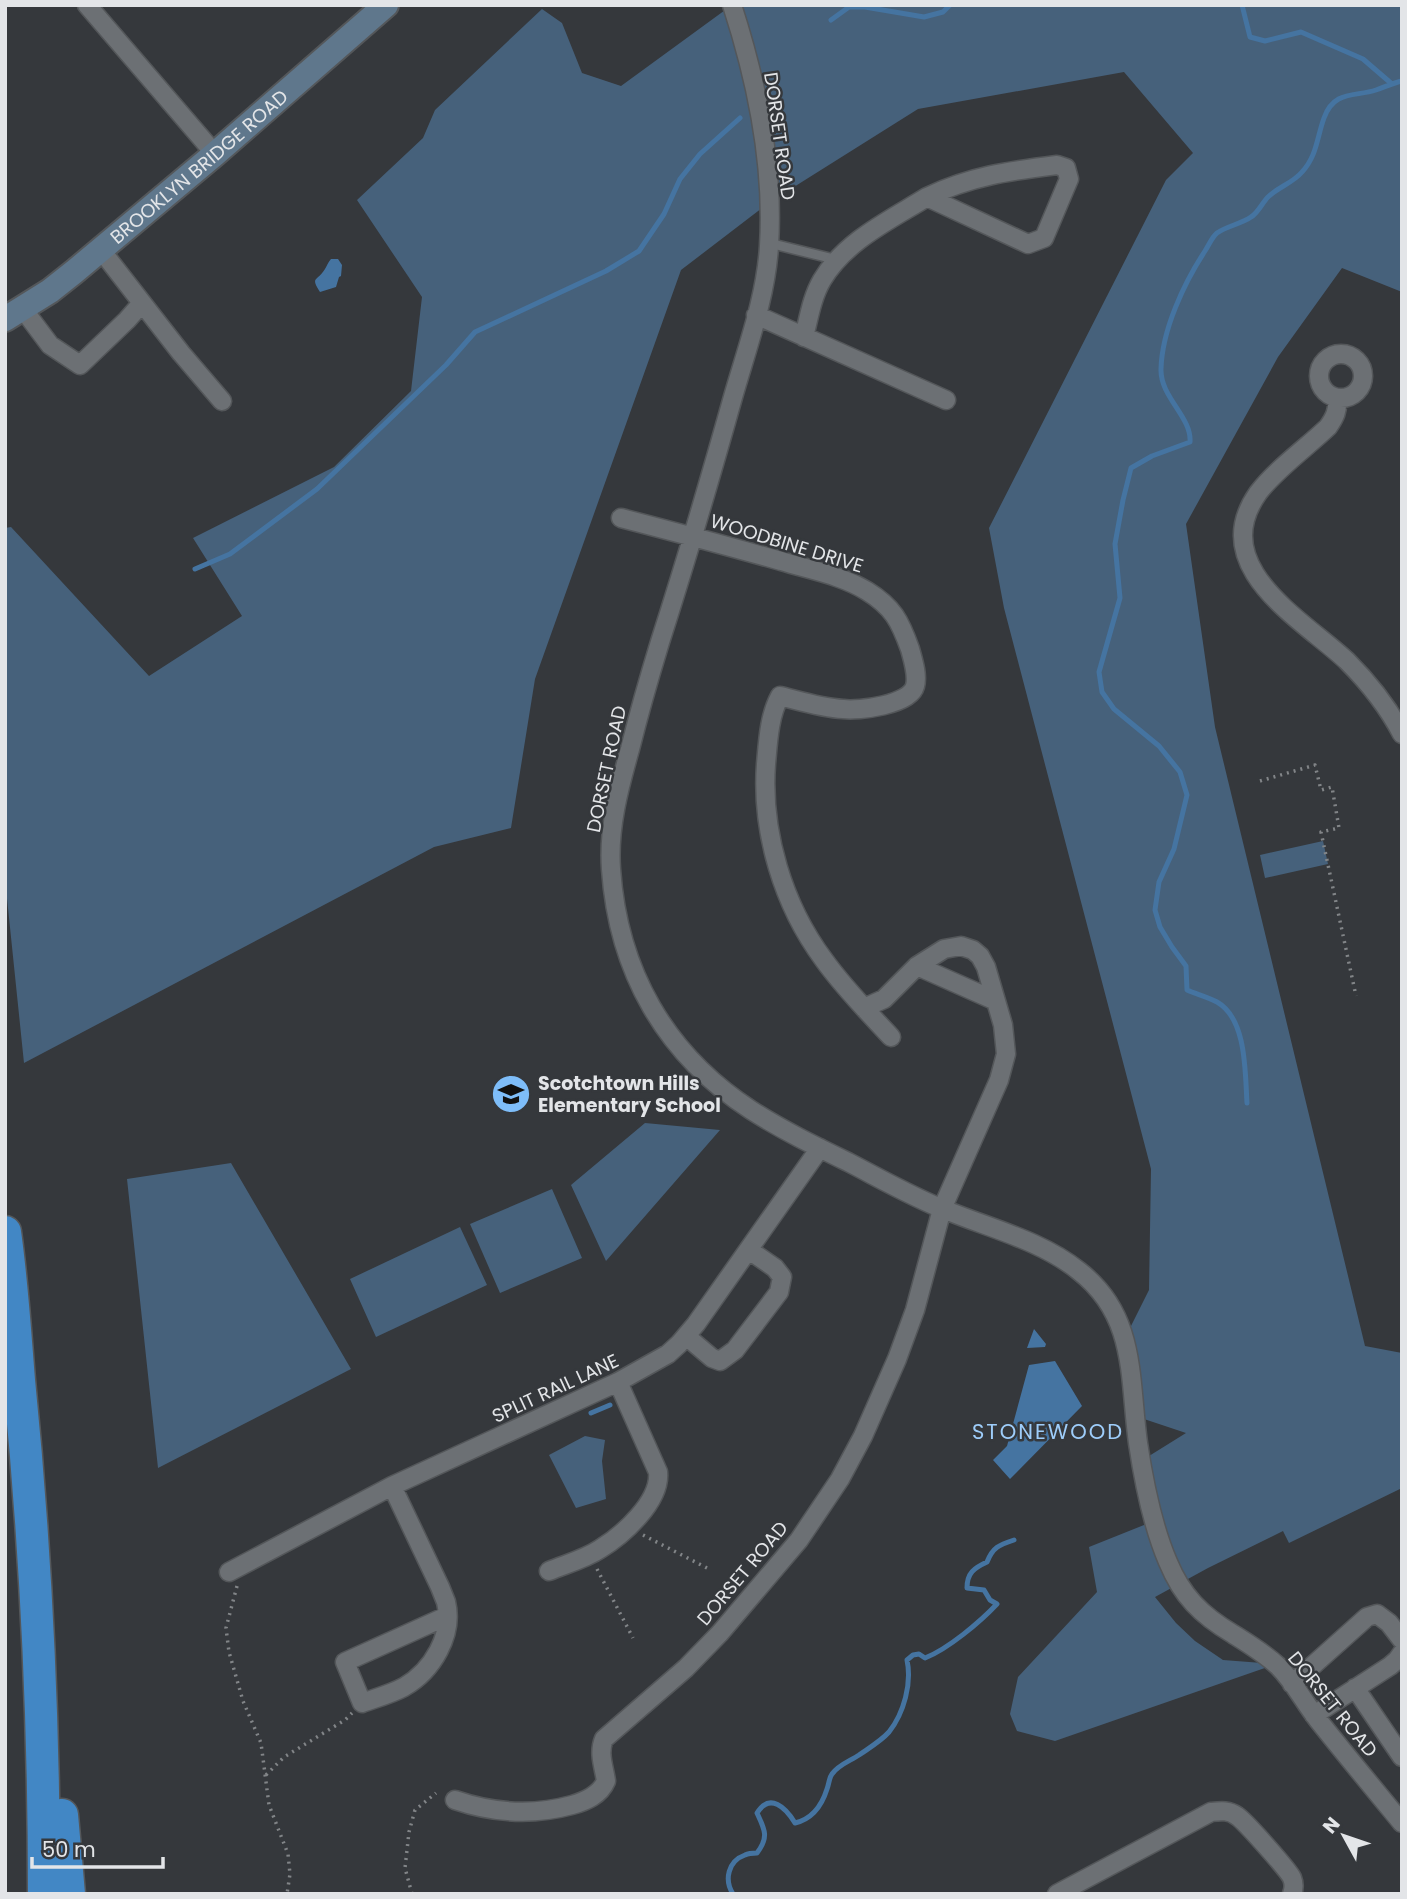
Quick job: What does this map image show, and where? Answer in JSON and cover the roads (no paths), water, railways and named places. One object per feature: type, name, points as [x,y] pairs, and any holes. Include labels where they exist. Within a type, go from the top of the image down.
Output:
[{"type":"highway","points":[[5,1232],[25,1435],[36,1597],[43,1752],[44,1894]]},
{"type":"highway","points":[[36,1597],[56,1753],[69,1894]]},
{"type":"street","points":[[87,5],[215,154]]},
{"type":"street","name":"BROOKLYN BRIDGE ROAD","points":[[14,314],[50,291],[101,250],[386,5]]},
{"type":"street","name":"DORSET ROAD","points":[[733,5],[743,38],[760,119],[770,202],[769,243],[766,272],[756,315],[645,692],[615,811],[611,871],[625,950],[634,976],[669,1034],[724,1091],[747,1107],[776,1125],[942,1209],[1016,1237],[1064,1260],[1088,1278],[1107,1300],[1125,1338],[1147,1493],[1162,1547],[1178,1585],[1199,1610],[1225,1630],[1266,1655],[1286,1675],[1314,1715],[1402,1823]]},
{"type":"street","points":[[804,337],[812,302],[821,282],[845,251],[927,197],[948,187],[998,172],[1057,166],[1066,168],[1069,179],[1044,238],[1028,244],[927,197]]},
{"type":"street","points":[[101,250],[222,401]]},
{"type":"street","points":[[14,314],[50,345],[80,365],[142,303]]},
{"type":"street","points":[[756,315],[946,400]]},
{"type":"street","points":[[1337,398],[1338,409],[1328,427],[1257,495],[1246,517],[1246,560],[1265,588],[1347,662],[1380,699],[1402,734]]},
{"type":"street","points":[[621,518],[693,536]]},
{"type":"street","name":"WOODBINE DRIVE","points":[[693,536],[844,579],[865,590],[891,608],[911,652],[916,676],[915,688],[909,696],[889,705],[844,710],[780,696],[768,738],[766,810],[770,835],[787,893],[822,959],[864,1008]]},
{"type":"street","points":[[891,1037],[864,1008],[884,999],[917,966],[944,949],[967,947],[980,956],[986,967],[1006,1042],[1003,1066],[942,1209]]},
{"type":"street","points":[[917,966],[996,1001]]},
{"type":"street","name":"SPLIT RAIL LANE","points":[[236,1568],[392,1486],[618,1382],[668,1354],[686,1336],[820,1148]]},
{"type":"street","name":"DORSET ROAD","points":[[455,1800],[475,1807],[501,1811],[549,1811],[581,1802],[601,1790],[606,1781],[601,1746],[608,1734],[662,1689],[720,1633],[799,1540],[840,1479],[875,1411],[901,1348],[915,1310],[942,1209]]},
{"type":"street","points":[[686,1336],[720,1361],[735,1350],[779,1292],[782,1277],[775,1268],[749,1250]]},
{"type":"street","points":[[549,1571],[600,1549],[629,1527],[657,1488],[658,1472],[618,1382]]},
{"type":"street","points":[[392,1486],[440,1587],[446,1603],[447,1616],[447,1628],[439,1651],[424,1671],[402,1688],[362,1703],[345,1662],[447,1616]]},
{"type":"street","points":[[1292,1684],[1367,1617],[1377,1614],[1389,1623],[1402,1640]]},
{"type":"street","points":[[1314,1715],[1390,1666],[1402,1653]]},
{"type":"street","points":[[1355,1688],[1402,1757]]},
{"type":"street","points":[[1057,1894],[1211,1812],[1225,1810],[1237,1816],[1248,1827],[1292,1878],[1292,1894]]},
{"type":"lane","points":[[769,243],[838,260]]},
{"type":"waterway","points":[[831,20],[849,7],[865,7],[924,17],[943,12],[950,5]]},
{"type":"waterway","points":[[1242,5],[1250,37],[1265,41],[1301,32],[1363,59],[1392,84]]},
{"type":"waterway","points":[[1247,1103],[1245,1062],[1234,1021],[1227,1010],[1217,1002],[1187,990],[1186,966],[1160,927],[1155,910],[1159,882],[1174,849],[1187,795],[1180,772],[1159,746],[1114,709],[1102,692],[1099,672],[1120,598],[1115,544],[1131,468],[1152,456],[1190,442],[1186,424],[1165,389],[1161,369],[1162,354],[1170,323],[1189,277],[1212,239],[1217,233],[1253,215],[1268,197],[1302,172],[1311,159],[1324,118],[1333,103],[1346,96],[1402,81]]},
{"type":"waterway","points":[[195,569],[230,554],[317,489],[446,365],[475,332],[606,271],[639,251],[664,214],[680,179],[700,154],[740,118]]},
{"type":"waterway","points":[[591,1413],[610,1405]]},
{"type":"waterway","points":[[733,1894],[728,1877],[731,1866],[739,1858],[757,1853],[763,1842],[764,1829],[757,1813],[767,1804],[778,1804],[795,1823],[816,1810],[835,1771],[879,1741],[894,1724],[903,1707],[907,1688],[907,1660],[919,1654],[925,1658],[944,1648],[973,1627],[997,1604],[990,1600],[984,1590],[967,1588],[968,1578],[975,1569],[987,1562],[997,1547],[1014,1540]]},
{"type":"place","name":"Scotchtown Hills Elementary School","points":[[511,1094]]},
{"type":"district","name":"STONEWOOD","points":[[1048,1432]]}]
